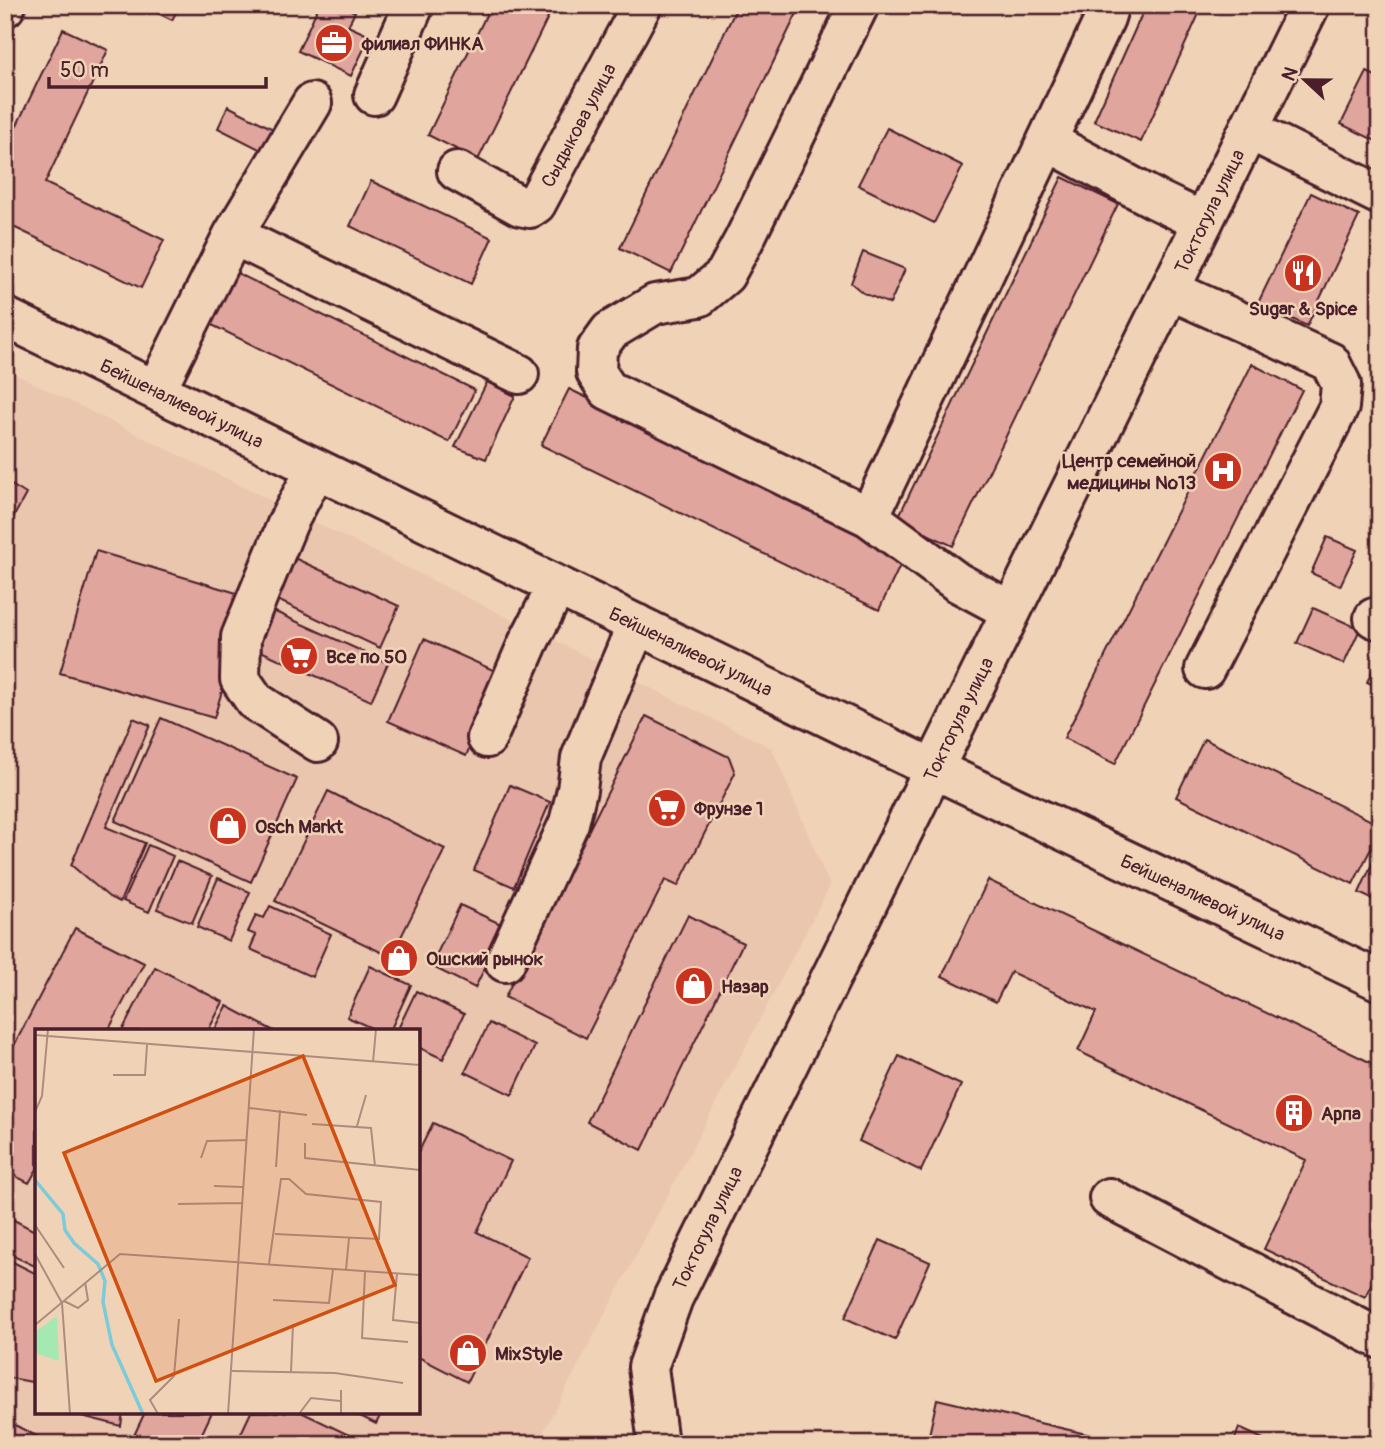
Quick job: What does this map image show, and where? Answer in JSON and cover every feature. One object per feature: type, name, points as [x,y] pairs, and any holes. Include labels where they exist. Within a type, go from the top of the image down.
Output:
[{"type":"street","points":[[374,95],[414,5]]},
{"type":"street","name":"Сыдыкова улица","points":[[457,171],[520,206],[530,208],[536,204],[642,5]]},
{"type":"street","points":[[859,5],[725,275],[699,297],[655,304],[610,331],[597,349],[596,372],[608,390],[869,517],[957,582],[1012,611]]},
{"type":"street","points":[[869,517],[1105,18],[1108,5]]},
{"type":"street","name":"Токтогула улица","points":[[658,1444],[648,1367],[673,1298],[1310,5]]},
{"type":"street","points":[[156,390],[233,235],[312,103]]},
{"type":"street","points":[[1249,130],[1380,195]]},
{"type":"street","points":[[1047,141],[1203,222]]},
{"type":"street","points":[[233,235],[519,374]]},
{"type":"street","points":[[1170,290],[1330,362],[1341,384],[1339,407],[1205,669]]},
{"type":"street","name":"Бейшеналиевой улица","points":[[5,317],[933,769],[1380,981]]},
{"type":"street","points":[[316,469],[288,522],[241,637],[240,679],[255,701],[318,742]]},
{"type":"street","points":[[487,738],[528,643],[557,586]]},
{"type":"street","points":[[505,962],[569,823],[582,758],[637,624]]},
{"type":"street","points":[[1109,1198],[1380,1339]]},
{"type":"shaded area","name":"Ошский рынок","points":[[5,369],[772,748],[830,886],[537,1444],[5,1444]]},
{"type":"building","points":[[141,5],[180,5],[172,20]]},
{"type":"building","name":"филиал ФИНКА","points":[[319,5],[342,5],[355,12],[348,26],[370,36],[351,76],[298,51]]},
{"type":"building","points":[[491,5],[554,5],[478,160],[428,135]]},
{"type":"building","points":[[738,5],[801,5],[671,273],[620,248]]},
{"type":"building","points":[[1146,5],[1203,5],[1141,142],[1094,121]]},
{"type":"building","points":[[63,29],[108,50],[45,183],[164,240],[141,288],[5,223],[5,150]]},
{"type":"building","points":[[1367,72],[1380,78],[1380,143],[1341,124]]},
{"type":"building","points":[[228,106],[277,131],[267,153],[218,128]]},
{"type":"building","points":[[887,128],[963,166],[934,223],[858,185]]},
{"type":"building","points":[[1062,177],[1118,204],[953,546],[897,520]]},
{"type":"building","points":[[371,181],[492,238],[471,284],[350,226]]},
{"type":"building","points":[[1311,193],[1359,216],[1307,326],[1258,303]]},
{"type":"building","points":[[863,252],[905,269],[890,304],[863,293],[851,283]]},
{"type":"building","points":[[235,272],[475,390],[449,442],[210,324]]},
{"type":"building","points":[[1252,364],[1302,390],[1115,764],[1064,738]]},
{"type":"building","points":[[487,382],[515,396],[486,459],[455,447]]},
{"type":"building","points":[[569,389],[906,553],[879,610],[541,445]]},
{"type":"building","points":[[5,481],[26,494],[5,533]]},
{"type":"building","points":[[1327,537],[1357,550],[1340,586],[1311,573]]},
{"type":"building","points":[[96,551],[250,597],[214,718],[60,673]]},
{"type":"building","points":[[292,557],[399,606],[380,648],[273,598]]},
{"type":"building","points":[[1313,608],[1360,629],[1344,664],[1297,643]]},
{"type":"building","points":[[271,610],[388,663],[371,701],[254,648]]},
{"type":"building","points":[[424,639],[502,674],[466,756],[388,721]]},
{"type":"building","points":[[1380,655],[1380,688],[1367,682]]},
{"type":"building","points":[[646,716],[729,757],[735,773],[678,886],[665,880],[586,1038],[505,997]]},
{"type":"building","points":[[133,718],[150,725],[106,827],[145,843],[120,902],[109,897],[71,865]]},
{"type":"building","points":[[161,718],[297,779],[251,882],[115,821]]},
{"type":"building","points":[[1204,739],[1380,825],[1380,831],[1353,884],[1176,797]]},
{"type":"building","points":[[510,785],[550,802],[514,887],[474,870]]},
{"type":"building","points":[[328,791],[445,849],[391,957],[275,901]]},
{"type":"building","points":[[148,845],[173,856],[149,912],[123,901]]},
{"type":"building","points":[[1380,846],[1380,903],[1359,893]]},
{"type":"building","points":[[177,861],[212,876],[192,923],[157,909]]},
{"type":"building","points":[[218,878],[250,892],[229,941],[197,927]]},
{"type":"building","name":"Арпа","points":[[988,880],[1380,1067],[1380,1266],[1365,1297],[1264,1249],[1306,1160],[1078,1051],[1096,1012],[1011,972],[996,1002],[942,976]]},
{"type":"building","points":[[460,905],[505,926],[475,988],[431,966]]},
{"type":"building","points":[[270,906],[331,934],[312,977],[250,949],[256,935],[248,932],[256,915],[264,918]]},
{"type":"building","points":[[688,915],[743,943],[642,1150],[587,1122]]},
{"type":"building","points":[[75,928],[144,963],[109,1029],[35,1029],[35,1172],[29,1183],[5,1171],[5,1063]]},
{"type":"building","points":[[370,966],[411,985],[391,1029],[374,1029],[347,1017]]},
{"type":"building","points":[[155,967],[223,1002],[209,1029],[123,1029]]},
{"type":"building","points":[[416,991],[464,1014],[443,1059],[420,1048],[420,1029],[398,1029]]},
{"type":"building","points":[[227,1006],[270,1029],[215,1029]]},
{"type":"building","points":[[489,1023],[535,1046],[512,1095],[465,1072]]},
{"type":"building","points":[[899,1056],[961,1085],[921,1171],[859,1141]]},
{"type":"building","points":[[433,1123],[511,1161],[477,1232],[528,1257],[467,1382],[420,1358],[420,1149]]},
{"type":"building","points":[[12,1219],[35,1231],[35,1266],[5,1252],[5,1234]]},
{"type":"building","points":[[880,1240],[930,1262],[895,1340],[845,1318]]},
{"type":"building","points":[[5,1258],[35,1273],[35,1383],[5,1377]]},
{"type":"building","points":[[937,1399],[1129,1444],[927,1444]]},
{"type":"building","points":[[74,1414],[123,1414],[121,1426]]},
{"type":"building","points":[[144,1414],[211,1414],[197,1444],[130,1444]]},
{"type":"building","points":[[250,1414],[305,1414],[351,1436],[348,1444],[236,1444]]},
{"type":"building","points":[[356,1414],[381,1414],[376,1424]]},
{"type":"building","points":[[5,1420],[52,1444],[5,1444]]},
{"type":"building","points":[[1239,1428],[1274,1444],[1233,1444]]},
{"type":"place","name":"филиал ФИНКА","points":[[334,43]]},
{"type":"place","name":"Sugar & Spice","points":[[1303,273]]},
{"type":"place","name":"Центр семейной медицины №13","points":[[1223,471]]},
{"type":"place","name":"Все по 50","points":[[299,656]]},
{"type":"place","name":"Фрунзе 1","points":[[667,808]]},
{"type":"place","name":"Osch Markt","points":[[228,826]]},
{"type":"place","name":"Ошский рынок","points":[[399,958]]},
{"type":"place","name":"Назар","points":[[694,986]]},
{"type":"place","name":"Арпа","points":[[1294,1113]]},
{"type":"place","name":"MixStyle","points":[[468,1353]]}]
